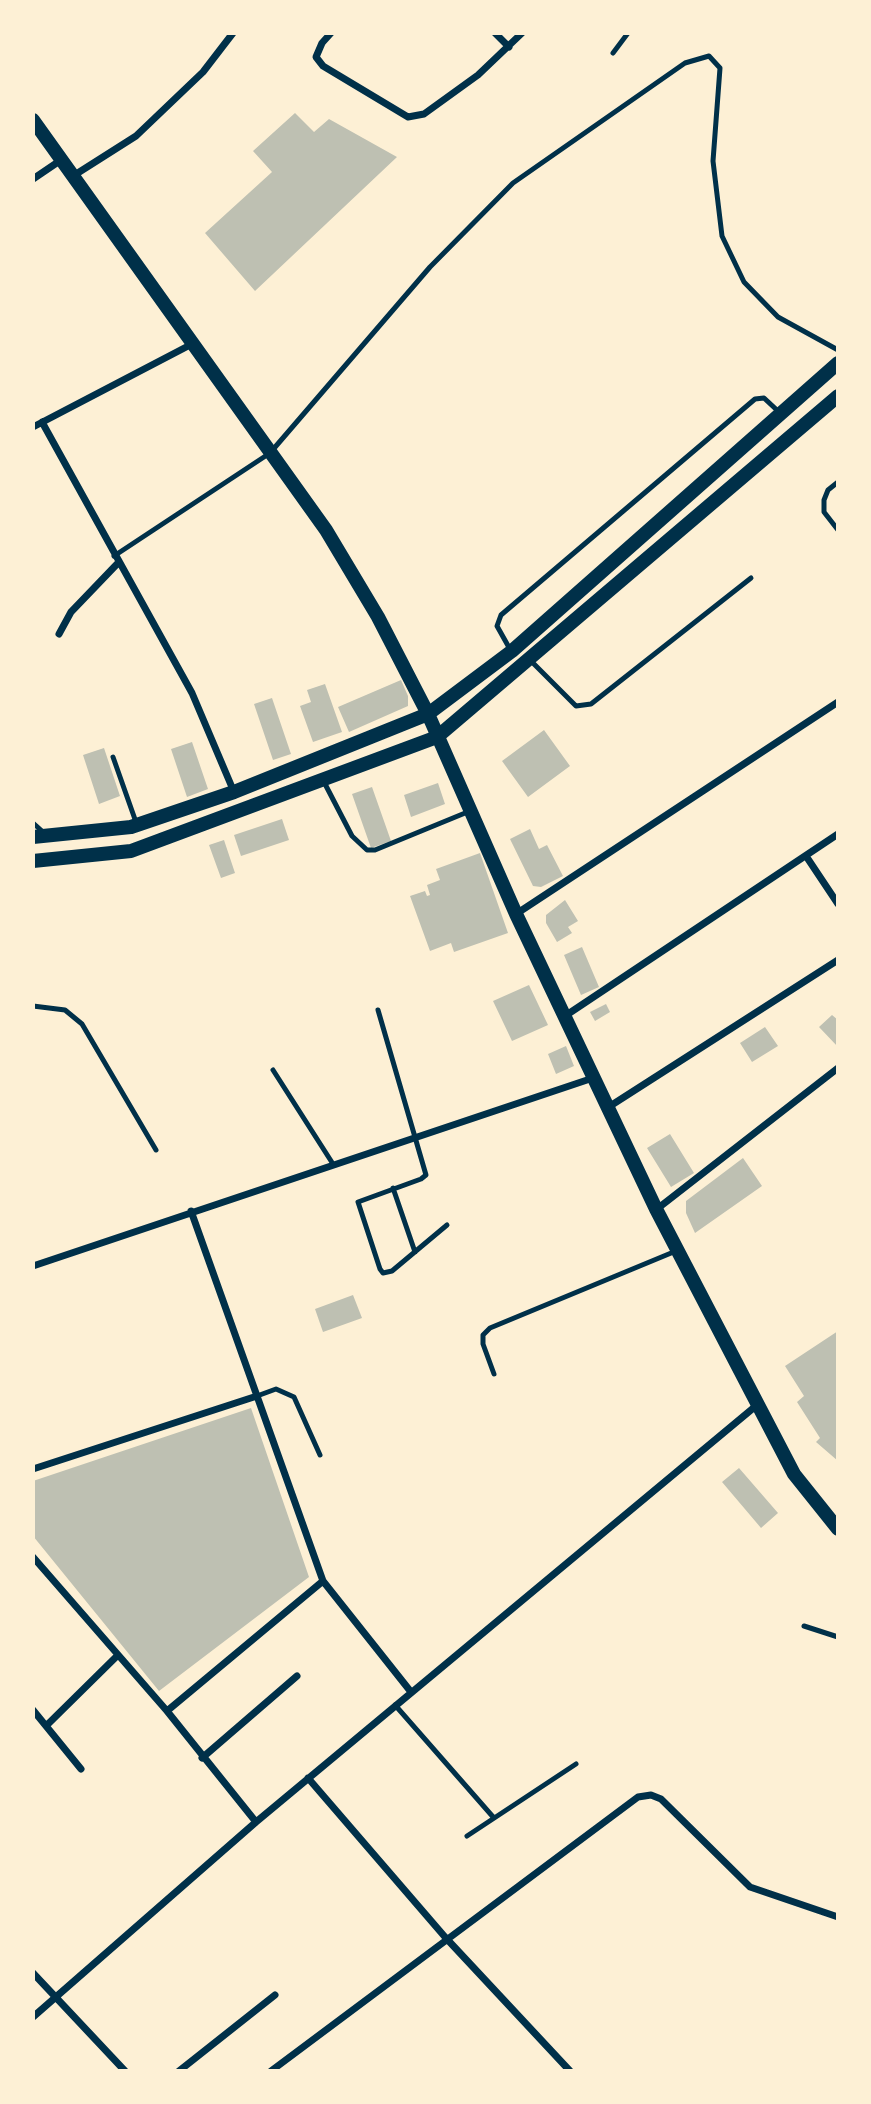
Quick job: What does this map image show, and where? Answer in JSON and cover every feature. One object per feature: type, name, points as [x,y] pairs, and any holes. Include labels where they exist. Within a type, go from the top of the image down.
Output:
[{"type":"main road","points":[[33,120],[271,453],[332,541],[378,617],[428,714],[516,914],[656,1209],[794,1474],[838,1529]]},
{"type":"main road","points":[[41,837],[137,825],[234,792],[428,714],[512,651],[838,363]]},
{"type":"main road","points":[[33,861],[131,851],[437,737],[838,396]]},
{"type":"street","points":[[72,177],[136,136],[203,72],[233,33]]},
{"type":"street","points":[[331,33],[316,57],[323,66],[408,117],[424,114],[478,75],[522,33]]},
{"type":"street","points":[[495,33],[509,47]]},
{"type":"street","points":[[33,180],[61,160]]},
{"type":"street","points":[[33,426],[192,344]]},
{"type":"street","points":[[42,422],[192,694],[234,792]]},
{"type":"street","points":[[59,634],[71,612],[116,559]]},
{"type":"street","points":[[516,914],[838,702]]},
{"type":"street","points":[[565,1016],[838,834]]},
{"type":"street","points":[[806,856],[838,904]]},
{"type":"street","points":[[607,1108],[838,960]]},
{"type":"street","points":[[656,1209],[838,1068]]},
{"type":"street","points":[[33,1266],[593,1078]]},
{"type":"street","points":[[191,1211],[323,1581],[411,1692]]},
{"type":"street","points":[[33,1469],[257,1396]]},
{"type":"street","points":[[33,2017],[308,1778],[758,1404]]},
{"type":"street","points":[[33,1557],[167,1711],[256,1822]]},
{"type":"street","points":[[167,1711],[323,1581]]},
{"type":"street","points":[[46,1726],[118,1654]]},
{"type":"street","points":[[202,1758],[297,1676]]},
{"type":"street","points":[[33,1710],[82,1769]]},
{"type":"street","points":[[308,1778],[446,1937],[570,2071]]},
{"type":"street","points":[[271,2071],[446,1937],[638,1797],[651,1796],[661,1799],[750,1887],[838,1917]]},
{"type":"street","points":[[33,1973],[125,2071]]},
{"type":"street","points":[[179,2071],[275,1995]]},
{"type":"lane","points":[[614,53],[628,33]]},
{"type":"lane","points":[[116,559],[271,453],[430,267],[513,183],[685,63],[709,56],[720,68],[713,161],[722,236],[744,282],[778,317],[838,350]]},
{"type":"lane","points":[[512,651],[497,626],[501,615],[755,399],[764,398],[781,414]]},
{"type":"lane","points":[[838,482],[828,490],[824,500],[824,512],[838,530]]},
{"type":"lane","points":[[528,659],[576,706],[591,704],[751,578]]},
{"type":"lane","points":[[113,757],[137,825]]},
{"type":"lane","points":[[323,779],[352,836],[367,850],[375,850],[470,811]]},
{"type":"lane","points":[[33,823],[41,837]]},
{"type":"lane","points":[[33,1006],[65,1010],[82,1024],[156,1150]]},
{"type":"lane","points":[[378,1010],[426,1175],[361,1199],[358,1208],[383,1273],[392,1271],[447,1225]]},
{"type":"lane","points":[[273,1070],[333,1164]]},
{"type":"lane","points":[[393,1188],[415,1252]]},
{"type":"lane","points":[[494,1374],[483,1344],[483,1335],[490,1328],[677,1250]]},
{"type":"lane","points":[[257,1396],[276,1389],[294,1397],[320,1455]]},
{"type":"lane","points":[[804,1626],[838,1637]]},
{"type":"lane","points":[[395,1705],[494,1818]]},
{"type":"lane","points":[[467,1836],[576,1765]]},
{"type":"building","points":[[295,113],[314,132],[329,119],[397,157],[255,291],[205,233],[272,172],[253,151]]},
{"type":"building","points":[[401,680],[408,696],[408,706],[349,732],[338,707]]},
{"type":"building","points":[[325,684],[342,732],[313,742],[300,706],[311,702],[307,690]]},
{"type":"building","points":[[272,698],[291,754],[273,760],[254,704]]},
{"type":"building","points":[[544,730],[570,766],[528,797],[502,761]]},
{"type":"building","points":[[192,742],[208,789],[187,797],[171,749]]},
{"type":"building","points":[[104,748],[120,796],[99,804],[83,755]]},
{"type":"building","points":[[438,783],[445,804],[411,817],[404,795]]},
{"type":"building","points":[[372,787],[391,841],[371,848],[352,794]]},
{"type":"building","points":[[282,819],[289,840],[241,856],[234,835]]},
{"type":"building","points":[[530,829],[539,849],[547,845],[563,876],[541,887],[533,886],[510,839]]},
{"type":"building","points":[[224,840],[235,873],[221,878],[209,845]]},
{"type":"building","points":[[480,853],[508,933],[454,952],[451,943],[430,951],[410,896],[425,891],[427,896],[430,895],[427,885],[440,880],[436,869]]},
{"type":"building","points":[[565,900],[578,921],[568,927],[572,933],[557,942],[546,923],[546,915]]},
{"type":"building","points":[[582,947],[599,987],[581,995],[564,955]]},
{"type":"building","points":[[529,985],[548,1025],[512,1041],[493,1001]]},
{"type":"building","points":[[606,1004],[610,1012],[595,1021],[590,1012]]},
{"type":"building","points":[[832,1015],[838,1020],[838,1047],[819,1027]]},
{"type":"building","points":[[765,1027],[778,1046],[752,1062],[740,1043]]},
{"type":"building","points":[[566,1046],[574,1066],[556,1074],[548,1054]]},
{"type":"building","points":[[670,1134],[694,1173],[671,1187],[647,1148]]},
{"type":"building","points":[[743,1158],[762,1186],[695,1233],[686,1213],[686,1201]]},
{"type":"building","points":[[353,1295],[362,1318],[323,1332],[315,1309]]},
{"type":"building","points":[[838,1331],[838,1461],[816,1442],[820,1438],[797,1402],[804,1396],[785,1366]]},
{"type":"building","points":[[251,1408],[309,1577],[159,1691],[33,1536],[33,1481]]},
{"type":"building","points":[[739,1468],[778,1513],[761,1528],[722,1482]]}]
